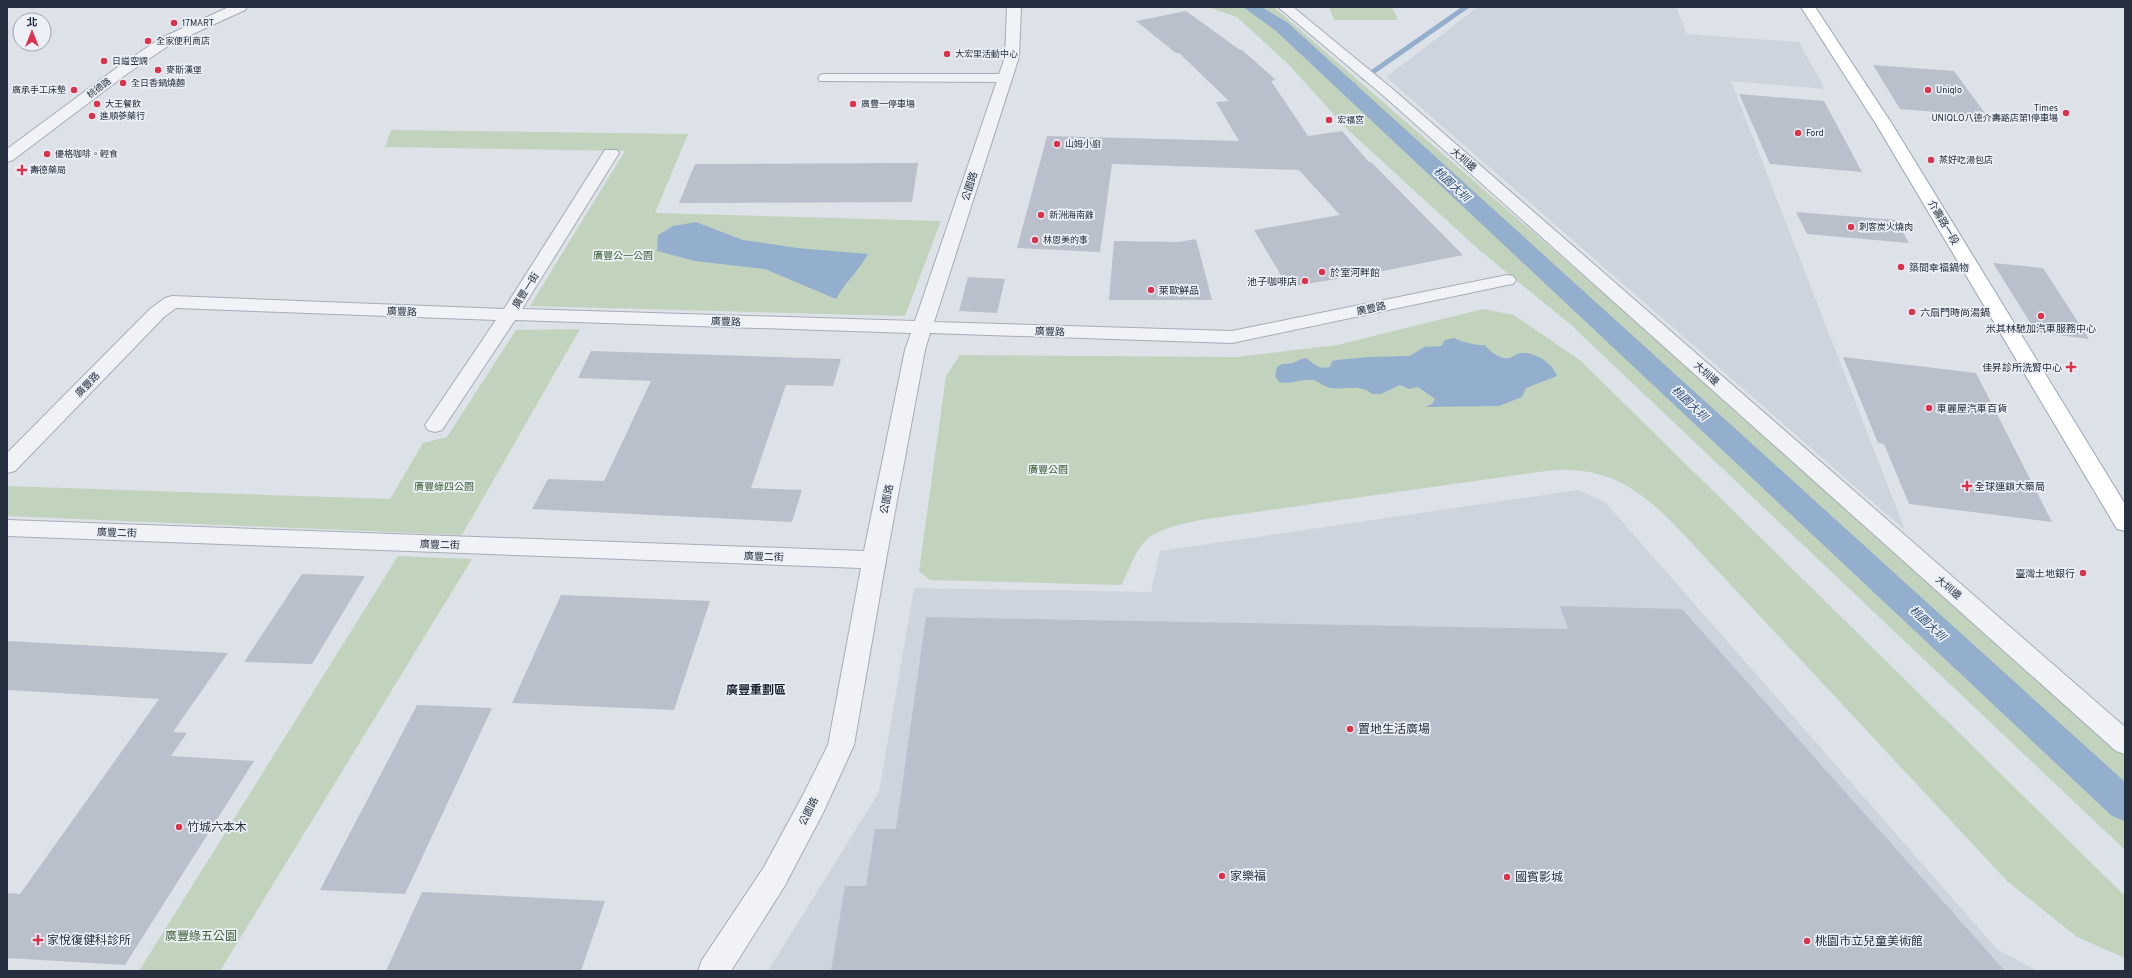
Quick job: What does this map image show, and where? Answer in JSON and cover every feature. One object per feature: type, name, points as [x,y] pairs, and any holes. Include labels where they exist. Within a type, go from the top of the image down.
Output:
[{"type":"main road","name":"介壽路一段","points":[[1808,7],[1884,124],[2125,523]]},
{"type":"street","name":"桃德路","points":[[7,157],[123,70],[166,41],[240,7]]},
{"type":"street","name":"公園路","points":[[713,971],[774,877],[813,804],[840,745],[915,350],[1012,57],[1014,7]]},
{"type":"street","name":"大圳邊","points":[[1285,7],[1390,94],[2125,743]]},
{"type":"street","points":[[824,78],[1005,78]]},
{"type":"street","name":"廣豐一街","points":[[435,424],[509,315],[611,153]]},
{"type":"street","name":"廣豐路","points":[[7,466],[157,313],[172,302],[509,315],[1232,337],[1507,280]]},
{"type":"street","name":"廣豐二街","points":[[7,528],[874,560]]},
{"type":"shaded area","points":[[1478,7],[1676,7],[1687,34],[1799,42],[1825,89],[1731,81],[1905,530],[1386,77]]},
{"type":"shaded area","name":"置地生活廣場","points":[[1578,490],[1605,502],[1997,949],[2037,971],[768,971],[879,792],[914,588],[1151,592],[1160,551]]},
{"type":"green space","points":[[1208,7],[1275,8],[2125,747],[2125,850],[1570,324],[1478,249],[1347,129],[1289,65],[1237,17]]},
{"type":"green space","points":[[1329,7],[1392,7],[1398,20],[1334,20]]},
{"type":"green space","name":"廣豐公一公園","points":[[391,130],[688,134],[655,213],[941,221],[905,316],[530,306],[625,151],[385,147]]},
{"type":"green space","name":"廣豐公園","points":[[1483,309],[1514,315],[1581,361],[2125,896],[2125,958],[2077,937],[2007,881],[1673,523],[1650,502],[1627,486],[1601,475],[1570,470],[1531,473],[1200,520],[1168,528],[1146,540],[1138,550],[1121,585],[930,580],[919,571],[946,376],[960,355],[1237,357],[1337,345]]},
{"type":"green space","name":"廣豐綠四公園","points":[[580,329],[462,535],[7,516],[7,486],[390,499],[423,443],[447,437],[516,330]]},
{"type":"green space","name":"廣豐綠五公園","points":[[398,556],[472,559],[220,971],[139,971]]},
{"type":"water","points":[[696,222],[743,240],[797,248],[868,254],[836,299],[765,269],[695,261],[657,251],[658,235],[673,226]]},
{"type":"water","points":[[1454,338],[1478,345],[1485,345],[1493,353],[1505,358],[1513,357],[1518,353],[1532,354],[1547,362],[1555,371],[1557,376],[1526,388],[1522,397],[1499,406],[1426,407],[1432,404],[1435,399],[1418,387],[1409,389],[1400,385],[1381,394],[1372,394],[1367,390],[1356,388],[1338,389],[1327,387],[1313,380],[1283,383],[1279,382],[1275,376],[1279,365],[1293,363],[1304,358],[1320,367],[1326,368],[1330,367],[1332,361],[1337,360],[1368,357],[1410,356],[1424,347],[1441,346],[1445,340]]},
{"type":"building","points":[[1186,11],[1242,50],[1276,80],[1271,81],[1308,136],[1342,131],[1369,162],[1371,162],[1463,255],[1373,273],[1288,287],[1254,230],[1340,215],[1299,170],[1112,164],[1100,252],[1017,248],[1047,136],[1239,141],[1216,102],[1229,101],[1179,53],[1176,53],[1136,21]]},
{"type":"building","name":"Uniqlo","points":[[1873,65],[1954,71],[1987,116],[1900,109]]},
{"type":"building","name":"Ford","points":[[1739,94],[1824,101],[1862,172],[1770,164]]},
{"type":"building","points":[[918,163],[912,202],[679,203],[695,164]]},
{"type":"building","name":"刺客炭火燒肉","points":[[1796,212],[1896,220],[1909,243],[1807,234]]},
{"type":"building","points":[[1196,239],[1212,300],[1109,300],[1114,241],[1179,242]]},
{"type":"building","points":[[1993,263],[2043,268],[2089,339],[2036,332]]},
{"type":"building","points":[[968,277],[1005,279],[997,313],[959,311]]},
{"type":"building","points":[[591,351],[841,359],[833,386],[786,385],[751,488],[802,490],[792,522],[532,509],[548,479],[604,481],[651,381],[578,378]]},
{"type":"building","points":[[1843,357],[1976,373],[2052,522],[1909,504],[1884,444],[1878,443]]},
{"type":"building","points":[[302,574],[365,576],[312,664],[244,662]]},
{"type":"building","points":[[561,595],[710,601],[674,710],[512,703]]},
{"type":"building","name":"置地生活廣場","points":[[1560,606],[1682,609],[2005,971],[831,971],[845,886],[866,886],[875,829],[896,829],[926,617],[1568,629]]},
{"type":"building","points":[[7,641],[228,653],[173,732],[187,733],[171,756],[254,761],[125,965],[7,958],[7,893],[20,894],[159,699],[7,690]]},
{"type":"building","points":[[417,705],[492,708],[405,894],[320,890]]},
{"type":"building","points":[[422,892],[605,901],[581,971],[386,971]]},
{"type":"waterway","name":"桃園大圳","points":[[1251,7],[1282,27],[2125,805]]},
{"type":"waterway","points":[[1364,78],[1466,7]]},
{"type":"waterway","name":"桃園大圳","points":[[1349,89],[1354,85]]},
{"type":"place","name":"17MART","points":[[174,23]]},
{"type":"place","name":"全家便利商店","points":[[148,41]]},
{"type":"place","name":"大宏里活動中心","points":[[947,54]]},
{"type":"place","name":"日謚空調","points":[[104,61]]},
{"type":"place","name":"麥斯漢堡","points":[[158,70]]},
{"type":"place","name":"全日香鍋燒麵","points":[[123,83]]},
{"type":"place","name":"廣承手工床墊","points":[[74,90]]},
{"type":"place","name":"Uniqlo","points":[[1928,90]]},
{"type":"place","name":"大王餐飲","points":[[97,104]]},
{"type":"place","name":"廣豐一停車場","points":[[853,104]]},
{"type":"place","name":"Times UNIQLO八德介壽路店第1停車場","points":[[2066,113]]},
{"type":"place","name":"進順蔘藥行","points":[[92,116]]},
{"type":"place","name":"宏福宮","points":[[1329,120]]},
{"type":"place","name":"Ford","points":[[1798,133]]},
{"type":"place","name":"山姆小廚","points":[[1057,144]]},
{"type":"place","name":"優格咖啡。輕食","points":[[47,154]]},
{"type":"place","name":"蒸好吃湯包店","points":[[1931,160]]},
{"type":"place","name":"壽德藥局","points":[[22,170]]},
{"type":"place","name":"新洲海南雞","points":[[1041,215]]},
{"type":"place","name":"刺客炭火燒肉","points":[[1851,227]]},
{"type":"place","name":"林恩美的事","points":[[1035,240]]},
{"type":"place","name":"築間幸福鍋物","points":[[1901,267]]},
{"type":"place","name":"於室河畔館","points":[[1322,272]]},
{"type":"place","name":"池子咖啡店","points":[[1305,281]]},
{"type":"place","name":"萊歐鮮品","points":[[1151,290]]},
{"type":"place","name":"六扇門時尚湯鍋","points":[[1912,312]]},
{"type":"place","name":"米其林馳加汽車服務中心","points":[[2041,316]]},
{"type":"place","name":"佳昇診所洗腎中心","points":[[2071,367]]},
{"type":"place","name":"車麗屋汽車百貨","points":[[1929,408]]},
{"type":"place","name":"全球連鎖大藥局","points":[[1967,486]]},
{"type":"place","name":"臺灣土地銀行","points":[[2083,573]]},
{"type":"place","name":"置地生活廣場","points":[[1350,729]]},
{"type":"place","name":"竹城六本木","points":[[179,827]]},
{"type":"place","name":"家樂福","points":[[1222,876]]},
{"type":"place","name":"國賓影城","points":[[1507,877]]},
{"type":"place","name":"家悅復健科診所","points":[[38,940]]},
{"type":"place","name":"桃園市立兒童美術館","points":[[1807,941]]},
{"type":"district","name":"廣豐重劃區","points":[[756,690]]}]
